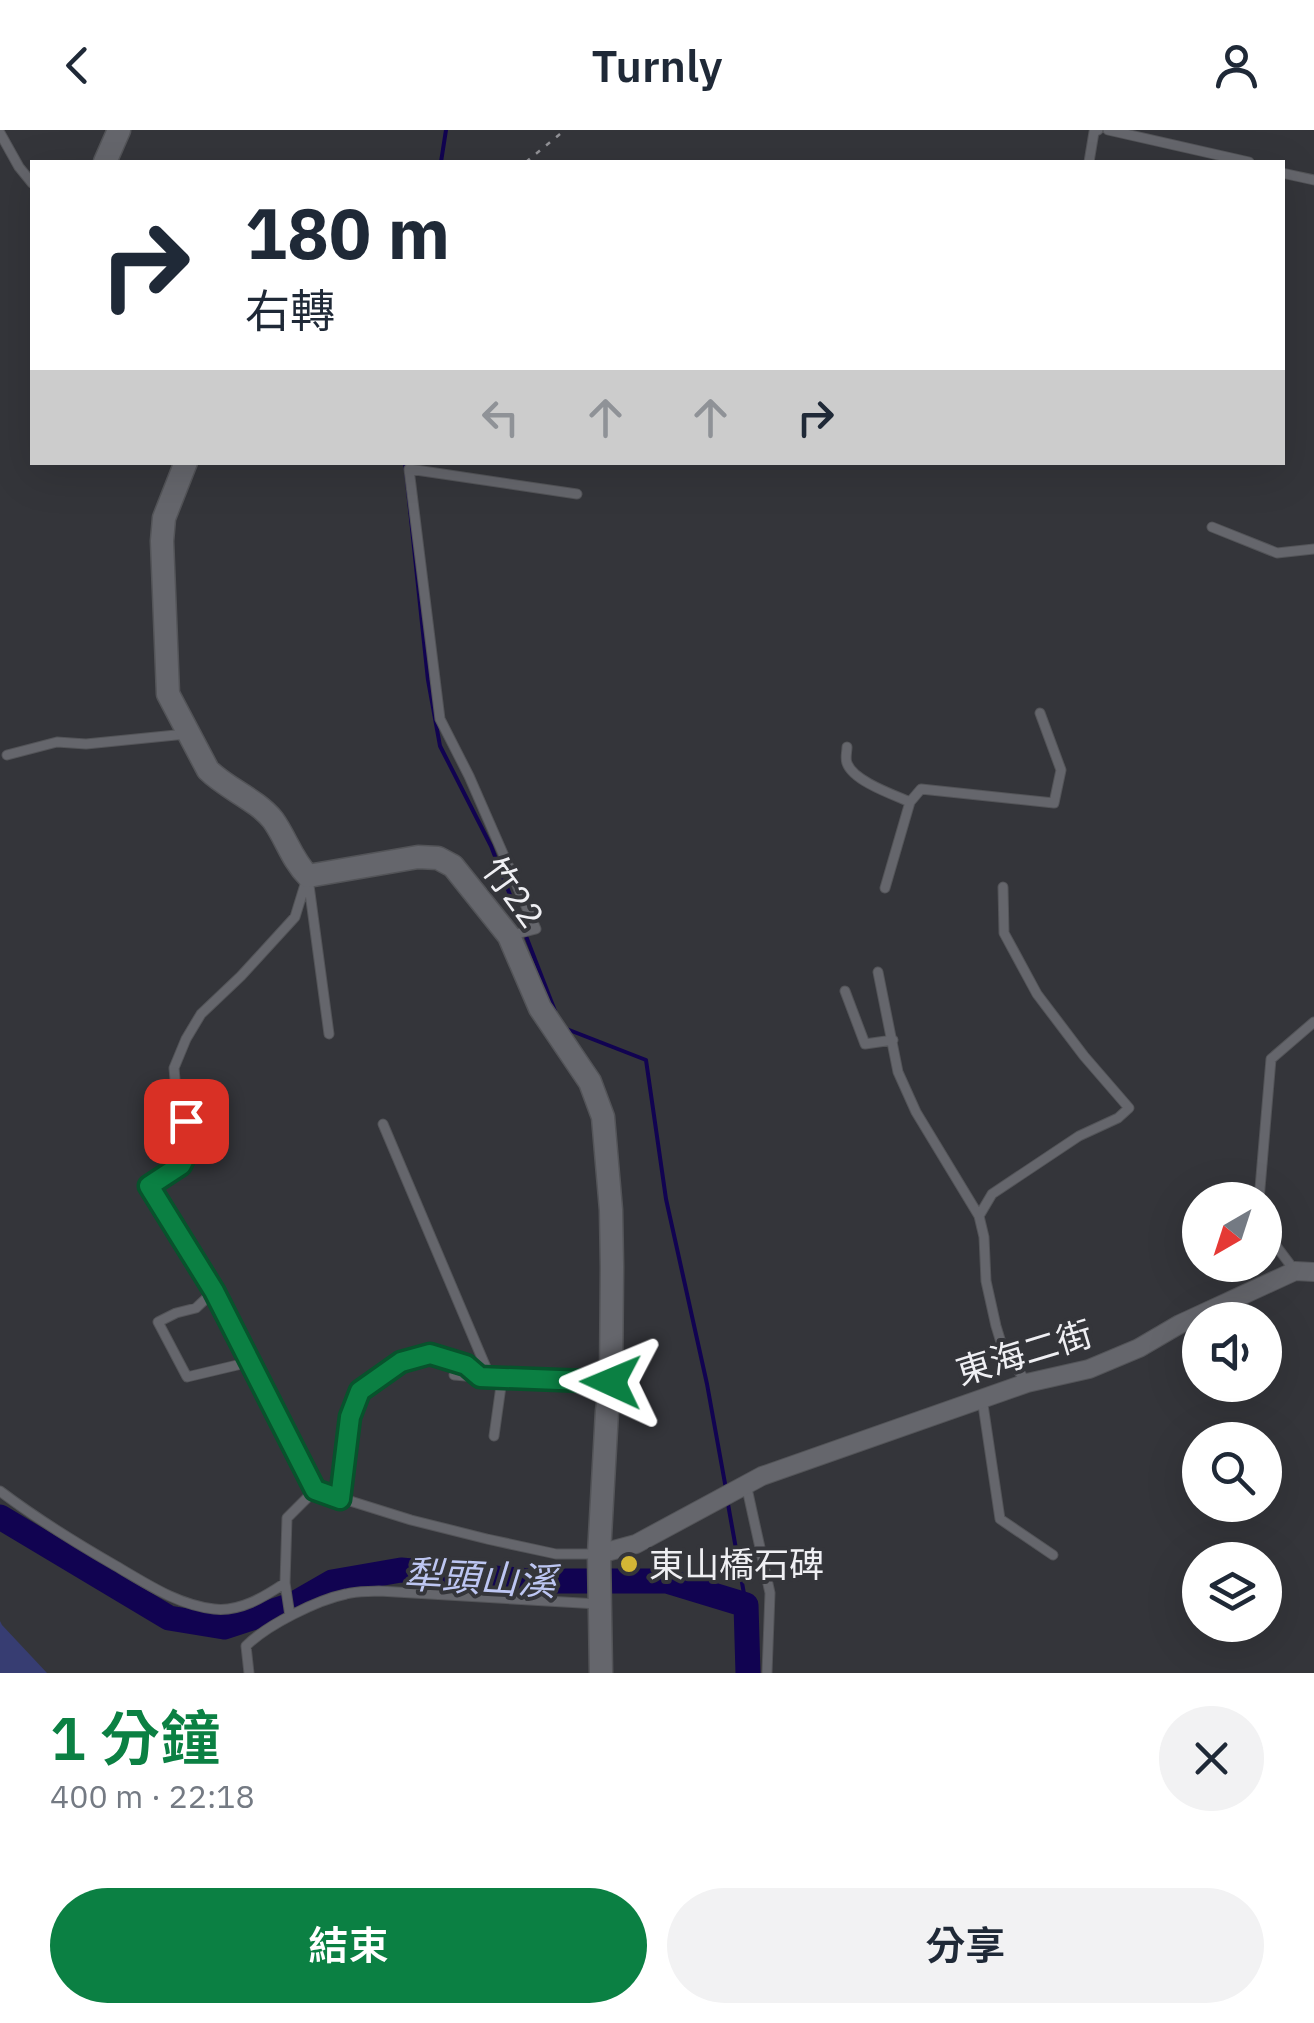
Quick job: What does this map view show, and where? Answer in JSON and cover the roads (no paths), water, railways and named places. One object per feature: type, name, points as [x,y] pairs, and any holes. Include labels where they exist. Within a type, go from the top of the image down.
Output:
[{"type":"street","points":[[106,160],[119,130]]},
{"type":"street","points":[[185,465],[164,518],[162,540],[168,694],[208,770],[261,808],[308,876]]},
{"type":"street","name":"竹22","points":[[308,876],[418,857],[438,858],[453,866],[509,936],[540,1008],[590,1082],[603,1117],[611,1210],[611,1382],[598,1554],[601,1673]]},
{"type":"street","name":"東海二街","points":[[598,1554],[636,1544],[762,1476],[1027,1383],[1089,1369],[1139,1348],[1180,1324],[1305,1272]]},
{"type":"lane","points":[[1089,160],[1094,132],[1098,130]]},
{"type":"lane","points":[[1108,130],[1240,160]]},
{"type":"lane","points":[[0,134],[30,180]]},
{"type":"lane","points":[[1285,174],[1314,180]]},
{"type":"lane","points":[[509,936],[536,929],[440,718],[409,469],[577,494]]},
{"type":"lane","points":[[1212,526],[1277,553],[1314,549]]},
{"type":"lane","points":[[885,888],[910,802],[922,789],[1054,803],[1062,770],[1040,713]]},
{"type":"lane","points":[[7,755],[58,742],[86,744],[189,734]]},
{"type":"lane","points":[[847,746],[846,760],[851,770],[875,788],[910,802]]},
{"type":"lane","points":[[308,876],[329,1034]]},
{"type":"lane","points":[[308,876],[294,917],[242,976],[201,1014],[186,1039],[174,1068],[176,1102],[194,1139],[181,1165],[149,1186],[214,1291],[315,1490],[411,1520],[556,1554],[598,1554]]},
{"type":"lane","points":[[979,1216],[992,1194],[1129,1108],[1037,994],[1004,933],[1004,887]]},
{"type":"lane","points":[[878,972],[898,1072],[916,1112],[979,1216],[986,1280],[1002,1349],[1027,1383]]},
{"type":"lane","points":[[845,991],[865,1044],[893,1040]]},
{"type":"lane","points":[[1261,1182],[1271,1059],[1314,1022]]},
{"type":"lane","points":[[383,1124],[485,1377]]},
{"type":"lane","points":[[1282,1248],[1305,1272]]},
{"type":"lane","points":[[214,1291],[196,1308],[158,1322],[187,1377],[250,1362]]},
{"type":"lane","points":[[340,1499],[350,1417],[360,1391],[401,1362],[430,1354],[466,1365],[485,1377]]},
{"type":"lane","points":[[454,1375],[611,1382]]},
{"type":"lane","points":[[494,1436],[502,1379]]},
{"type":"lane","points":[[982,1398],[1000,1518],[1053,1554]]},
{"type":"lane","points":[[746,1484],[770,1593],[767,1673]]},
{"type":"lane","points":[[290,1616],[285,1584],[287,1518],[315,1490]]},
{"type":"lane","points":[[0,1491],[38,1520],[168,1596],[216,1610],[239,1607],[285,1584]]},
{"type":"lane","points":[[249,1673],[246,1646],[260,1633],[345,1594],[379,1591],[600,1604]]},
{"type":"waterway","points":[[441,160],[446,130]]},
{"type":"waterway","points":[[405,465],[428,680],[440,746],[491,846],[555,1011]]},
{"type":"waterway","points":[[564,1028],[646,1060],[666,1199],[726,1489]]},
{"type":"waterway","points":[[728,1504],[746,1605]]},
{"type":"waterway","name":"犁頭山溪","points":[[0,1517],[169,1618],[224,1627],[292,1605],[332,1582],[401,1570],[530,1581],[667,1581],[746,1605],[748,1673]]},
{"type":"place","name":"東山橋石碑","points":[[629,1564]]}]
